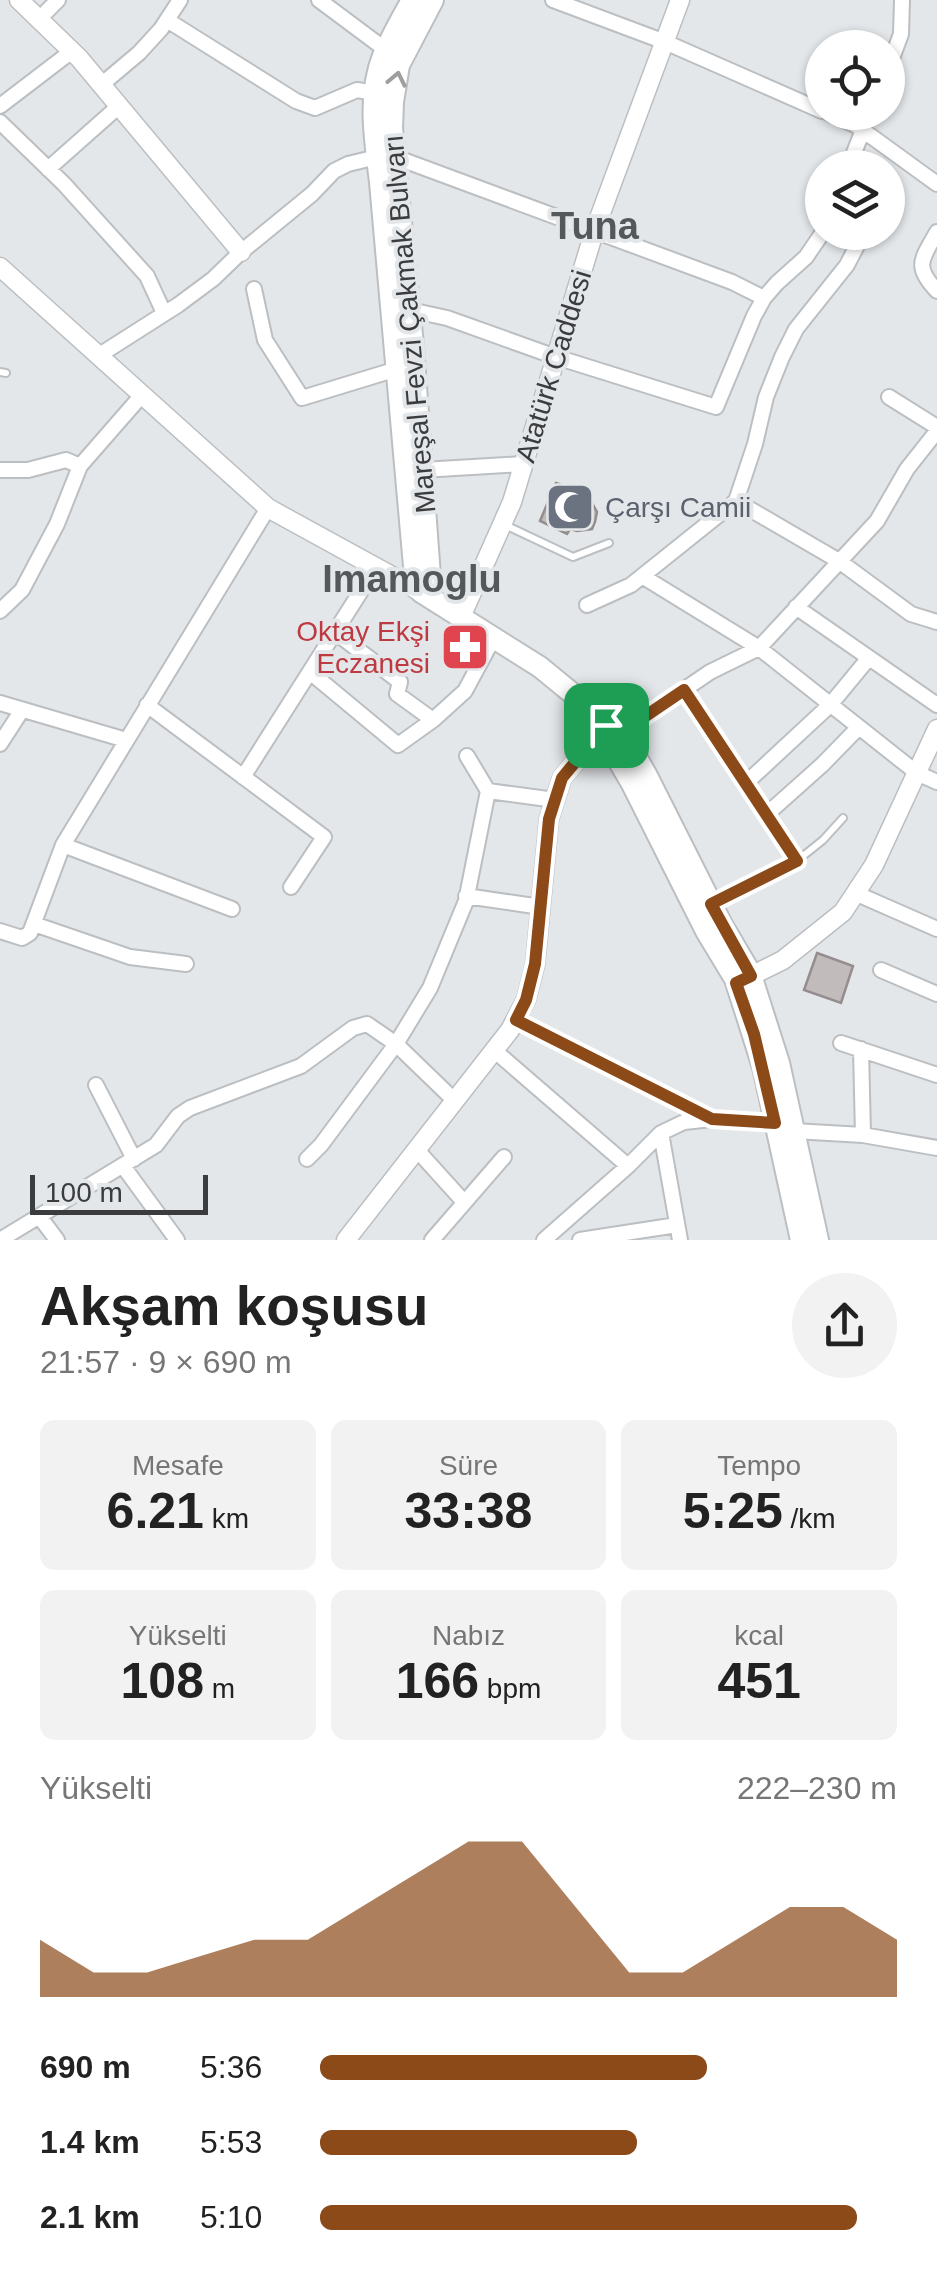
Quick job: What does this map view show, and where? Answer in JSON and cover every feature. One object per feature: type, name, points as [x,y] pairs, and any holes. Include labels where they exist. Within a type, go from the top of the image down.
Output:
[{"type":"main road","name":"Mareşal Fevzi Çakmak Bulvarı","points":[[412,0],[381,60],[374,128],[386,157],[410,310],[430,576],[421,592]]},
{"type":"main road","name":"Mareşal Fevzi Çakmak Bulvarı","points":[[421,592],[414,566],[397,368],[386,157],[399,65],[433,0]]},
{"type":"main road","points":[[421,592],[540,667],[614,728],[647,776],[744,980],[758,1050],[818,1240]]},
{"type":"main road","points":[[614,728],[607,741],[744,980]]},
{"type":"main road","points":[[784,1127],[801,1240]]},
{"type":"street","points":[[20,0],[72,51],[241,252]]},
{"type":"street","points":[[39,19],[58,0]]},
{"type":"street","points":[[101,85],[139,53],[180,0]]},
{"type":"street","points":[[319,0],[386,50]]},
{"type":"street","points":[[553,0],[664,42],[805,103]]},
{"type":"street","name":"Atatürk Caddesi","points":[[461,618],[512,502],[595,229],[680,0]]},
{"type":"street","points":[[901,30],[902,0]]},
{"type":"street","points":[[167,20],[296,101],[315,108],[356,90],[375,94]]},
{"type":"street","points":[[0,106],[72,51]]},
{"type":"street","points":[[48,169],[119,106]]},
{"type":"street","points":[[0,122],[146,276],[164,313]]},
{"type":"street","points":[[855,150],[863,130],[890,150]]},
{"type":"street","points":[[98,356],[213,279],[334,172],[348,164],[386,157],[595,229],[764,298]]},
{"type":"street","points":[[905,161],[937,184]]},
{"type":"street","points":[[937,232],[921,261],[923,277],[937,291]]},
{"type":"street","points":[[410,310],[447,318],[716,408],[764,298],[811,250]]},
{"type":"street","points":[[587,605],[630,585],[736,500],[766,397],[782,358],[796,329],[855,250]]},
{"type":"street","points":[[0,267],[268,508],[421,592]]},
{"type":"street","points":[[0,284],[20,287]]},
{"type":"street","points":[[254,289],[266,340],[302,398],[397,368]]},
{"type":"street","points":[[0,611],[22,590],[80,466],[142,395]]},
{"type":"street","points":[[346,1240],[494,1051],[526,1000],[535,964],[549,819],[562,778],[614,728],[758,648],[876,521],[937,429],[889,397]]},
{"type":"street","points":[[0,470],[28,470],[66,460],[80,466]]},
{"type":"street","points":[[422,470],[523,464]]},
{"type":"street","points":[[736,500],[839,561],[911,614],[937,622]]},
{"type":"street","points":[[0,930],[22,938],[30,933],[63,845],[268,508]]},
{"type":"street","points":[[244,777],[375,568]]},
{"type":"street","points":[[642,576],[758,648],[917,774],[937,782]]},
{"type":"street","points":[[796,607],[937,706]]},
{"type":"street","points":[[335,632],[400,682],[398,694],[433,720]]},
{"type":"street","points":[[310,672],[398,744],[466,691],[500,641]]},
{"type":"street","points":[[746,782],[830,704],[868,659]]},
{"type":"street","points":[[684,690],[797,861],[711,904]]},
{"type":"street","points":[[0,703],[126,740]]},
{"type":"street","points":[[147,705],[324,836],[291,887]]},
{"type":"street","points":[[0,744],[22,710]]},
{"type":"street","points":[[767,814],[859,727]]},
{"type":"street","points":[[744,980],[782,960],[843,912],[874,865],[937,729]]},
{"type":"street","points":[[307,1159],[396,1044],[430,988],[466,896],[488,791],[466,756]]},
{"type":"street","points":[[488,791],[555,800]]},
{"type":"street","points":[[63,845],[232,909]]},
{"type":"street","points":[[856,893],[937,929]]},
{"type":"street","points":[[466,896],[540,907]]},
{"type":"street","points":[[34,924],[130,957],[186,964]]},
{"type":"street","points":[[881,970],[937,994]]},
{"type":"street","points":[[516,1020],[712,1119]]},
{"type":"street","points":[[0,1240],[156,1145],[178,1116],[190,1108],[301,1066],[352,1028],[366,1024],[396,1044],[456,1101]]},
{"type":"street","points":[[841,1043],[937,1074]]},
{"type":"street","points":[[861,1050],[863,1135]]},
{"type":"street","points":[[494,1051],[628,1166]]},
{"type":"street","points":[[96,1085],[128,1162],[177,1240]]},
{"type":"street","points":[[544,1240],[661,1134],[684,1122],[712,1119],[863,1135],[937,1148]]},
{"type":"street","points":[[580,1240],[678,1233],[661,1134]]},
{"type":"street","points":[[416,1150],[464,1202]]},
{"type":"street","points":[[432,1240],[504,1157]]},
{"type":"street","points":[[40,1216],[56,1240]]},
{"type":"street","points":[[562,1223],[564,1240]]},
{"type":"lane","points":[[502,524],[573,556],[609,543]]},
{"type":"lane","points":[[797,861],[843,818]]},
{"type":"building","name":"Çarşı Camii","points":[[556,483],[582,492],[580,497],[592,503],[597,512],[592,529],[570,529],[567,534],[540,521]]},
{"type":"building","points":[[817,953],[853,966],[841,1003],[804,990]]},
{"type":"place","name":"Çarşı Camii","points":[[570,507]]},
{"type":"place","name":"Oktay Ekşi Eczanesi","points":[[465,647]]},
{"type":"district","name":"Tuna","points":[[595,226]]},
{"type":"district","name":"Imamoglu","points":[[412,579]]},
{"type":"route","points":[[684,690],[797,861],[711,904],[750,972],[751,976],[736,983],[754,1034],[775,1123],[712,1119],[516,1020],[526,1000],[535,964],[549,819],[562,778],[606,725],[622,732],[684,690]]}]
